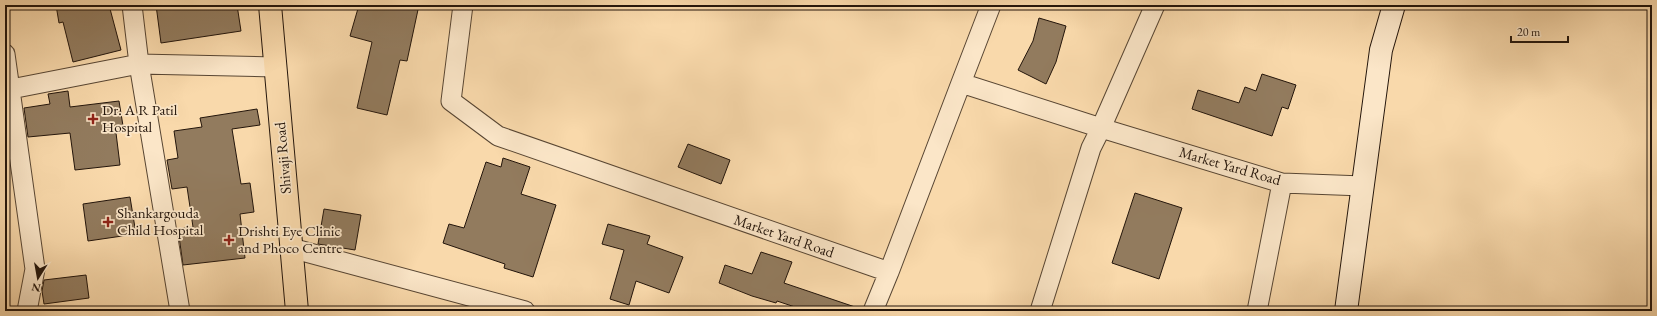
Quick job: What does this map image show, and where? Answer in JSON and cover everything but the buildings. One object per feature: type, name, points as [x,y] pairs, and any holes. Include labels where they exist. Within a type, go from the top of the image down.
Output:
[{"type":"main road","name":"Shivaji Road","points":[[270,5],[297,311]]},
{"type":"main road","points":[[1346,311],[1381,50],[1394,5]]},
{"type":"street","points":[[132,5],[139,64],[180,311]]},
{"type":"street","name":"Market Yard Road","points":[[463,5],[451,101],[498,136],[889,272]]},
{"type":"street","points":[[873,311],[991,5]]},
{"type":"street","points":[[1040,311],[1091,148],[1155,5]]},
{"type":"street","points":[[5,54],[35,269],[27,311]]},
{"type":"street","points":[[11,89],[139,64],[275,67]]},
{"type":"street","name":"Market Yard Road","points":[[961,83],[1101,128],[1282,183],[1363,186]]},
{"type":"street","points":[[1257,311],[1282,183]]},
{"type":"street","points":[[291,248],[525,311]]},
{"type":"place","name":"Dr. A R Patil Hospital","points":[[93,119]]},
{"type":"place","name":"Shankargouda Child Hospital","points":[[108,222]]},
{"type":"place","name":"Drishti Eye Clinic and Phoco Centre","points":[[229,240]]}]
